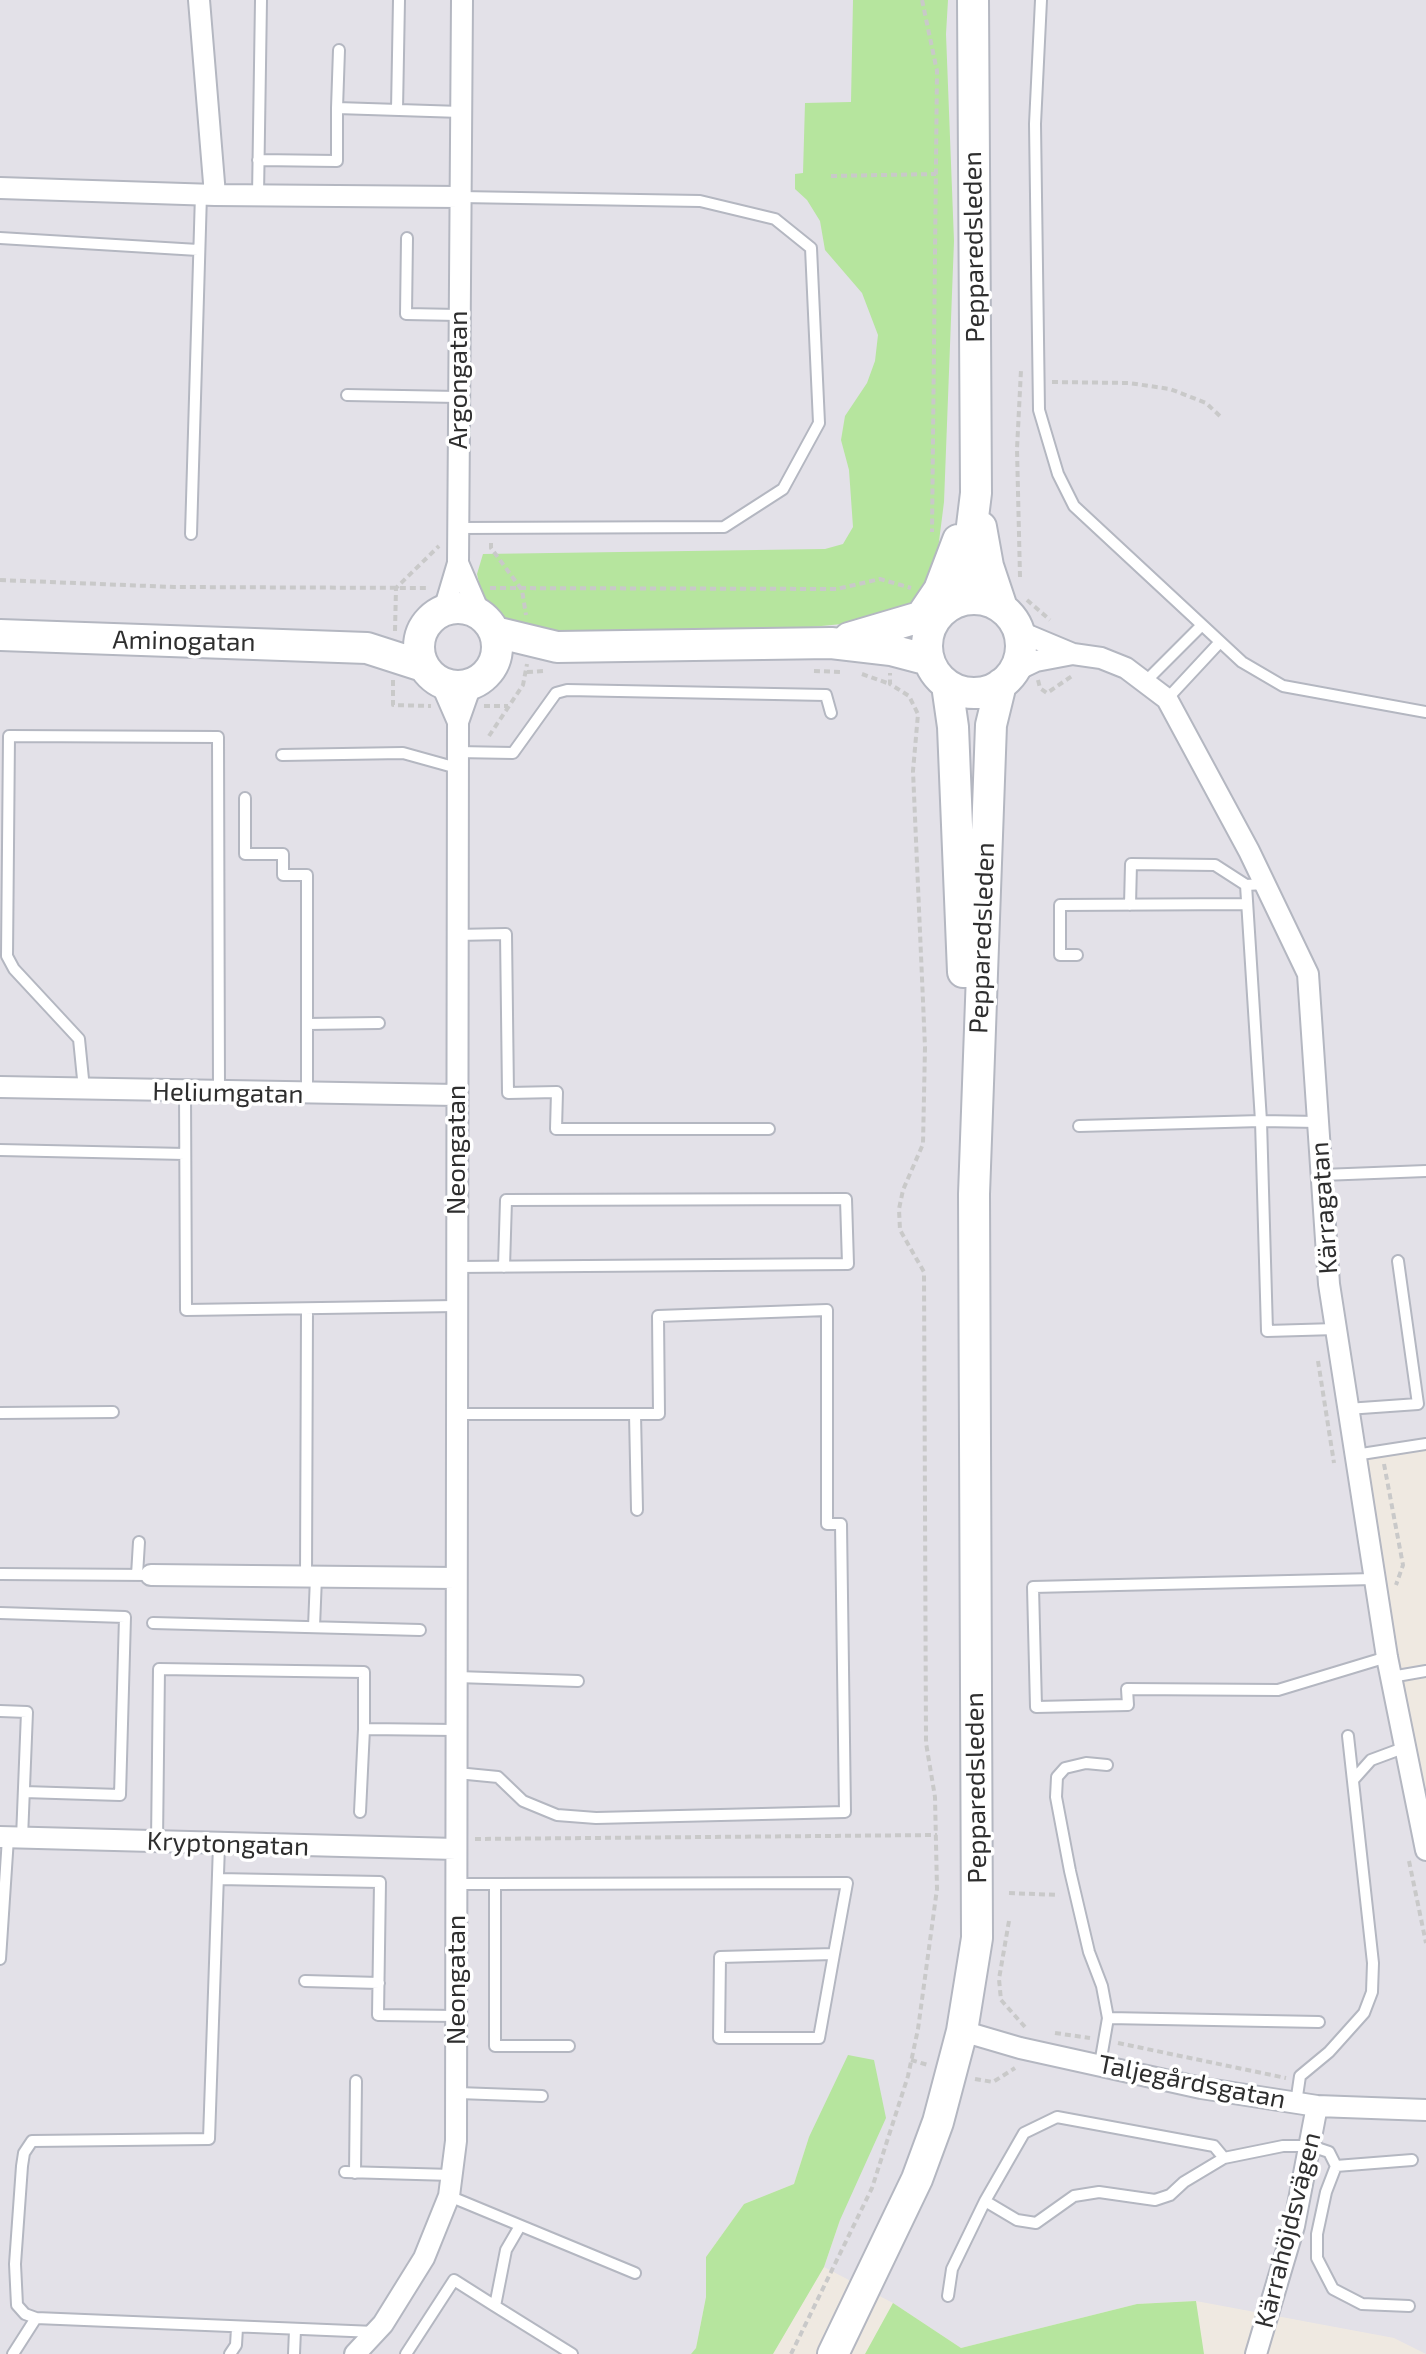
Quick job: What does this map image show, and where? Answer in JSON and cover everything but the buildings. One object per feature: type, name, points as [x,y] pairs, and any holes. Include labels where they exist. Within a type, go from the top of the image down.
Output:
[{"type":"street","points":[[199,0],[208,195]]},
{"type":"street","name":"Argongatan","points":[[435,617],[458,563],[462,0]]},
{"type":"street","name":"Pepparedsleden","points":[[927,609],[965,583],[976,493],[973,0]]},
{"type":"street","points":[[0,188],[258,196],[459,197]]},
{"type":"street","points":[[947,693],[929,660],[927,609],[939,590],[976,493]]},
{"type":"street","name":"Pepparedsleden","points":[[976,493],[988,566],[1010,620]]},
{"type":"street","name":"Argongatan","points":[[458,563],[487,623]]},
{"type":"street","points":[[980,600],[1010,620],[1019,659],[1007,678],[974,693],[947,693],[831,643],[927,609],[980,600]]},
{"type":"street","points":[[557,647],[482,677],[432,674],[419,644],[435,617],[456,607],[487,623],[557,647],[831,643],[891,650],[929,660]]},
{"type":"street","name":"Aminogatan","points":[[367,648],[435,617]]},
{"type":"street","name":"Kärragatan","points":[[1010,620],[1073,654]]},
{"type":"street","points":[[482,677],[497,657],[487,623]]},
{"type":"street","name":"Aminogatan","points":[[0,635],[367,648],[432,674]]},
{"type":"street","name":"Kärragatan","points":[[1007,678],[1036,661],[1073,654],[1101,658],[1146,681],[1167,699],[1256,884],[1308,974],[1336,1329],[1374,1579],[1406,1747],[1416,1849]]},
{"type":"street","name":"Neongatan","points":[[432,674],[458,722]]},
{"type":"street","name":"Neongatan","points":[[355,2354],[377,2332],[424,2258],[449,2196],[452,2175],[458,2093],[455,1414],[457,760],[458,722],[482,677]]},
{"type":"street","name":"Pepparedsleden","points":[[833,2354],[917,2179],[938,2122],[962,2031],[977,1938],[974,1194],[991,725],[1007,678]]},
{"type":"street","name":"Pepparedsleden","points":[[947,693],[953,727],[974,1194]]},
{"type":"street","name":"Heliumgatan","points":[[0,1087],[456,1095]]},
{"type":"street","points":[[144,1575],[456,1578]]},
{"type":"street","name":"Kryptongatan","points":[[10,1838],[219,1845],[456,1844]]},
{"type":"street","name":"Taljegårdsgatan","points":[[962,2031],[1020,2048],[1201,2088],[1306,2104],[1426,2110]]},
{"type":"street","name":"Kärrahöjdsvägen","points":[[1256,2354],[1294,2226],[1311,2146],[1306,2104]]},
{"type":"lane","points":[[258,196],[261,0]]},
{"type":"lane","points":[[397,110],[399,0]]},
{"type":"lane","points":[[1041,0],[1035,124],[1039,410],[1058,474],[1074,506],[1242,662],[1283,686],[1426,712]]},
{"type":"lane","points":[[258,160],[337,161],[339,50]]},
{"type":"lane","points":[[337,108],[461,112]]},
{"type":"lane","points":[[191,534],[198,250],[208,195]]},
{"type":"lane","points":[[458,528],[724,527],[783,489],[819,423],[811,248],[775,219],[700,201],[459,197]]},
{"type":"lane","points":[[0,238],[198,250]]},
{"type":"lane","points":[[407,238],[406,314],[458,315]]},
{"type":"lane","points":[[347,395],[458,397]]},
{"type":"lane","points":[[1146,681],[1202,625]]},
{"type":"lane","points":[[1167,699],[1220,642]]},
{"type":"lane","points":[[282,755],[403,753],[457,760],[479,752],[513,753],[556,693],[567,690],[826,695],[831,713]]},
{"type":"lane","points":[[84,1090],[79,1039],[14,969],[7,956],[5,736],[218,737],[219,1093]]},
{"type":"lane","points":[[245,798],[245,854],[283,854],[283,875],[307,875],[307,1094]]},
{"type":"lane","points":[[1130,905],[1131,864],[1215,865],[1256,884],[1247,904],[1261,1121],[1267,1331],[1336,1329]]},
{"type":"lane","points":[[1077,955],[1060,955],[1060,905],[1247,904]]},
{"type":"lane","points":[[456,935],[506,934],[508,1093],[557,1092],[556,1129],[769,1129]]},
{"type":"lane","points":[[307,1024],[379,1023]]},
{"type":"lane","points":[[185,1092],[186,1310],[456,1306]]},
{"type":"lane","points":[[1079,1126],[1318,1122]]},
{"type":"lane","points":[[0,1150],[185,1154]]},
{"type":"lane","points":[[1322,1175],[1426,1171]]},
{"type":"lane","points":[[456,1267],[504,1267],[848,1264],[846,1199],[506,1200],[504,1267]]},
{"type":"lane","points":[[1347,1409],[1422,1404],[1398,1261]]},
{"type":"lane","points":[[307,1309],[314,1627]]},
{"type":"lane","points":[[455,1414],[659,1414],[658,1316],[827,1310],[827,1524],[841,1524],[845,1812],[596,1818],[557,1815],[523,1801],[498,1777],[457,1773]]},
{"type":"lane","points":[[0,1413],[113,1412]]},
{"type":"lane","points":[[635,1414],[637,1510]]},
{"type":"lane","points":[[1355,1455],[1426,1444]]},
{"type":"lane","points":[[0,1574],[144,1575],[139,1542]]},
{"type":"lane","points":[[1374,1579],[1033,1587],[1036,1707],[1128,1705],[1127,1689],[1278,1690],[1389,1667],[1426,1671]]},
{"type":"lane","points":[[0,1613],[125,1617],[120,1795],[24,1792]]},
{"type":"lane","points":[[153,1623],[420,1630]]},
{"type":"lane","points":[[157,1842],[159,1669],[364,1672],[360,1812]]},
{"type":"lane","points":[[457,1677],[578,1681]]},
{"type":"lane","points":[[0,1711],[27,1712],[24,1792],[10,1838],[0,1959]]},
{"type":"lane","points":[[364,1729],[456,1730]]},
{"type":"lane","points":[[1306,2104],[1300,2076],[1329,2052],[1364,2013],[1372,1992],[1373,1963],[1348,1736]]},
{"type":"lane","points":[[1354,1779],[1371,1760],[1406,1747]]},
{"type":"lane","points":[[1100,2064],[1108,2018],[1076,1895],[1056,1797],[1057,1777],[1065,1768],[1086,1763],[1107,1765]]},
{"type":"lane","points":[[219,1845],[209,2139],[32,2141],[24,2153],[22,2166],[15,2264],[17,2305],[25,2314],[36,2318],[377,2332]]},
{"type":"lane","points":[[218,1879],[380,1882],[378,2015],[456,2016]]},
{"type":"lane","points":[[456,1884],[847,1883],[819,2038],[719,2038],[720,1957],[834,1954]]},
{"type":"lane","points":[[495,1884],[495,2046],[569,2046]]},
{"type":"lane","points":[[305,1981],[379,1983]]},
{"type":"lane","points":[[1108,2018],[1319,2022]]},
{"type":"lane","points":[[356,2081],[350,2173],[452,2175]]},
{"type":"lane","points":[[458,2093],[542,2096]]},
{"type":"lane","points":[[948,2296],[952,2269],[985,2201],[1024,2133],[1057,2117],[1214,2146],[1224,2158]]},
{"type":"lane","points":[[985,2201],[1017,2220],[1036,2223],[1074,2196],[1099,2192],[1155,2200],[1170,2195],[1184,2182],[1224,2158],[1283,2146],[1311,2146],[1329,2152],[1336,2166],[1326,2192],[1317,2234],[1317,2258],[1333,2289],[1362,2304],[1409,2306]]},
{"type":"lane","points":[[1336,2166],[1412,2160]]},
{"type":"lane","points":[[449,2196],[635,2273]]},
{"type":"lane","points":[[495,2306],[506,2250],[520,2226]]},
{"type":"lane","points":[[406,2354],[454,2280],[572,2354]]},
{"type":"lane","points":[[13,2354],[36,2318]]},
{"type":"lane","points":[[230,2354],[236,2345],[237,2328]]},
{"type":"lane","points":[[294,2354],[295,2330]]},
{"type":"path","points":[[923,1],[937,71],[932,533]]},
{"type":"path","points":[[831,176],[936,174]]},
{"type":"path","points":[[1052,382],[1129,383],[1170,389],[1206,403],[1221,417]]},
{"type":"path","points":[[491,528],[491,548],[522,590]]},
{"type":"path","points":[[791,2354],[872,2188],[908,2076],[918,2029],[937,1889],[937,1835],[926,1743],[924,1272],[900,1230],[899,1209],[903,1190],[923,1144],[925,1047],[913,771],[918,714],[909,696],[890,684],[891,668]]},
{"type":"path","points":[[479,752],[527,672]]},
{"type":"path","points":[[1073,676],[1085,678]]},
{"type":"path","points":[[1314,1330],[1324,1411],[1337,1476]]},
{"type":"path","points":[[1381,1451],[1403,1565],[1397,1596]]},
{"type":"path","points":[[456,1844],[937,1835]]},
{"type":"path","points":[[1416,1849],[1426,1943]]},
{"type":"path","points":[[1009,1893],[1076,1895]]},
{"type":"path","points":[[1009,1921],[999,1979],[1001,2000],[1025,2027]]},
{"type":"shaded area","points":[[0,0],[1426,0],[1426,1449],[1362,1460],[1426,1799],[1426,2354],[1394,2338],[1196,2301],[1137,2304],[961,2348],[893,2303],[824,2267],[840,2220],[809,2137],[794,2184],[744,2204],[706,2257],[706,2297],[696,2348],[691,2354],[0,2354]]},
{"type":"green space","points":[[853,0],[948,0],[946,34],[954,241],[944,502],[935,573],[916,604],[852,623],[791,629],[539,632],[503,622],[482,596],[477,574],[483,554],[825,549],[843,544],[853,527],[849,470],[841,440],[845,416],[867,383],[875,361],[878,335],[862,293],[825,250],[820,221],[807,200],[795,189],[795,174],[803,173],[805,103],[851,102]]},
{"type":"green space","points":[[848,2055],[874,2060],[886,2118],[840,2220],[824,2267],[773,2354],[691,2354],[696,2348],[706,2297],[706,2257],[744,2204],[794,2184],[809,2137]]},
{"type":"green space","points":[[1196,2301],[1204,2354],[865,2354],[893,2303],[961,2348],[1137,2304]]}]
